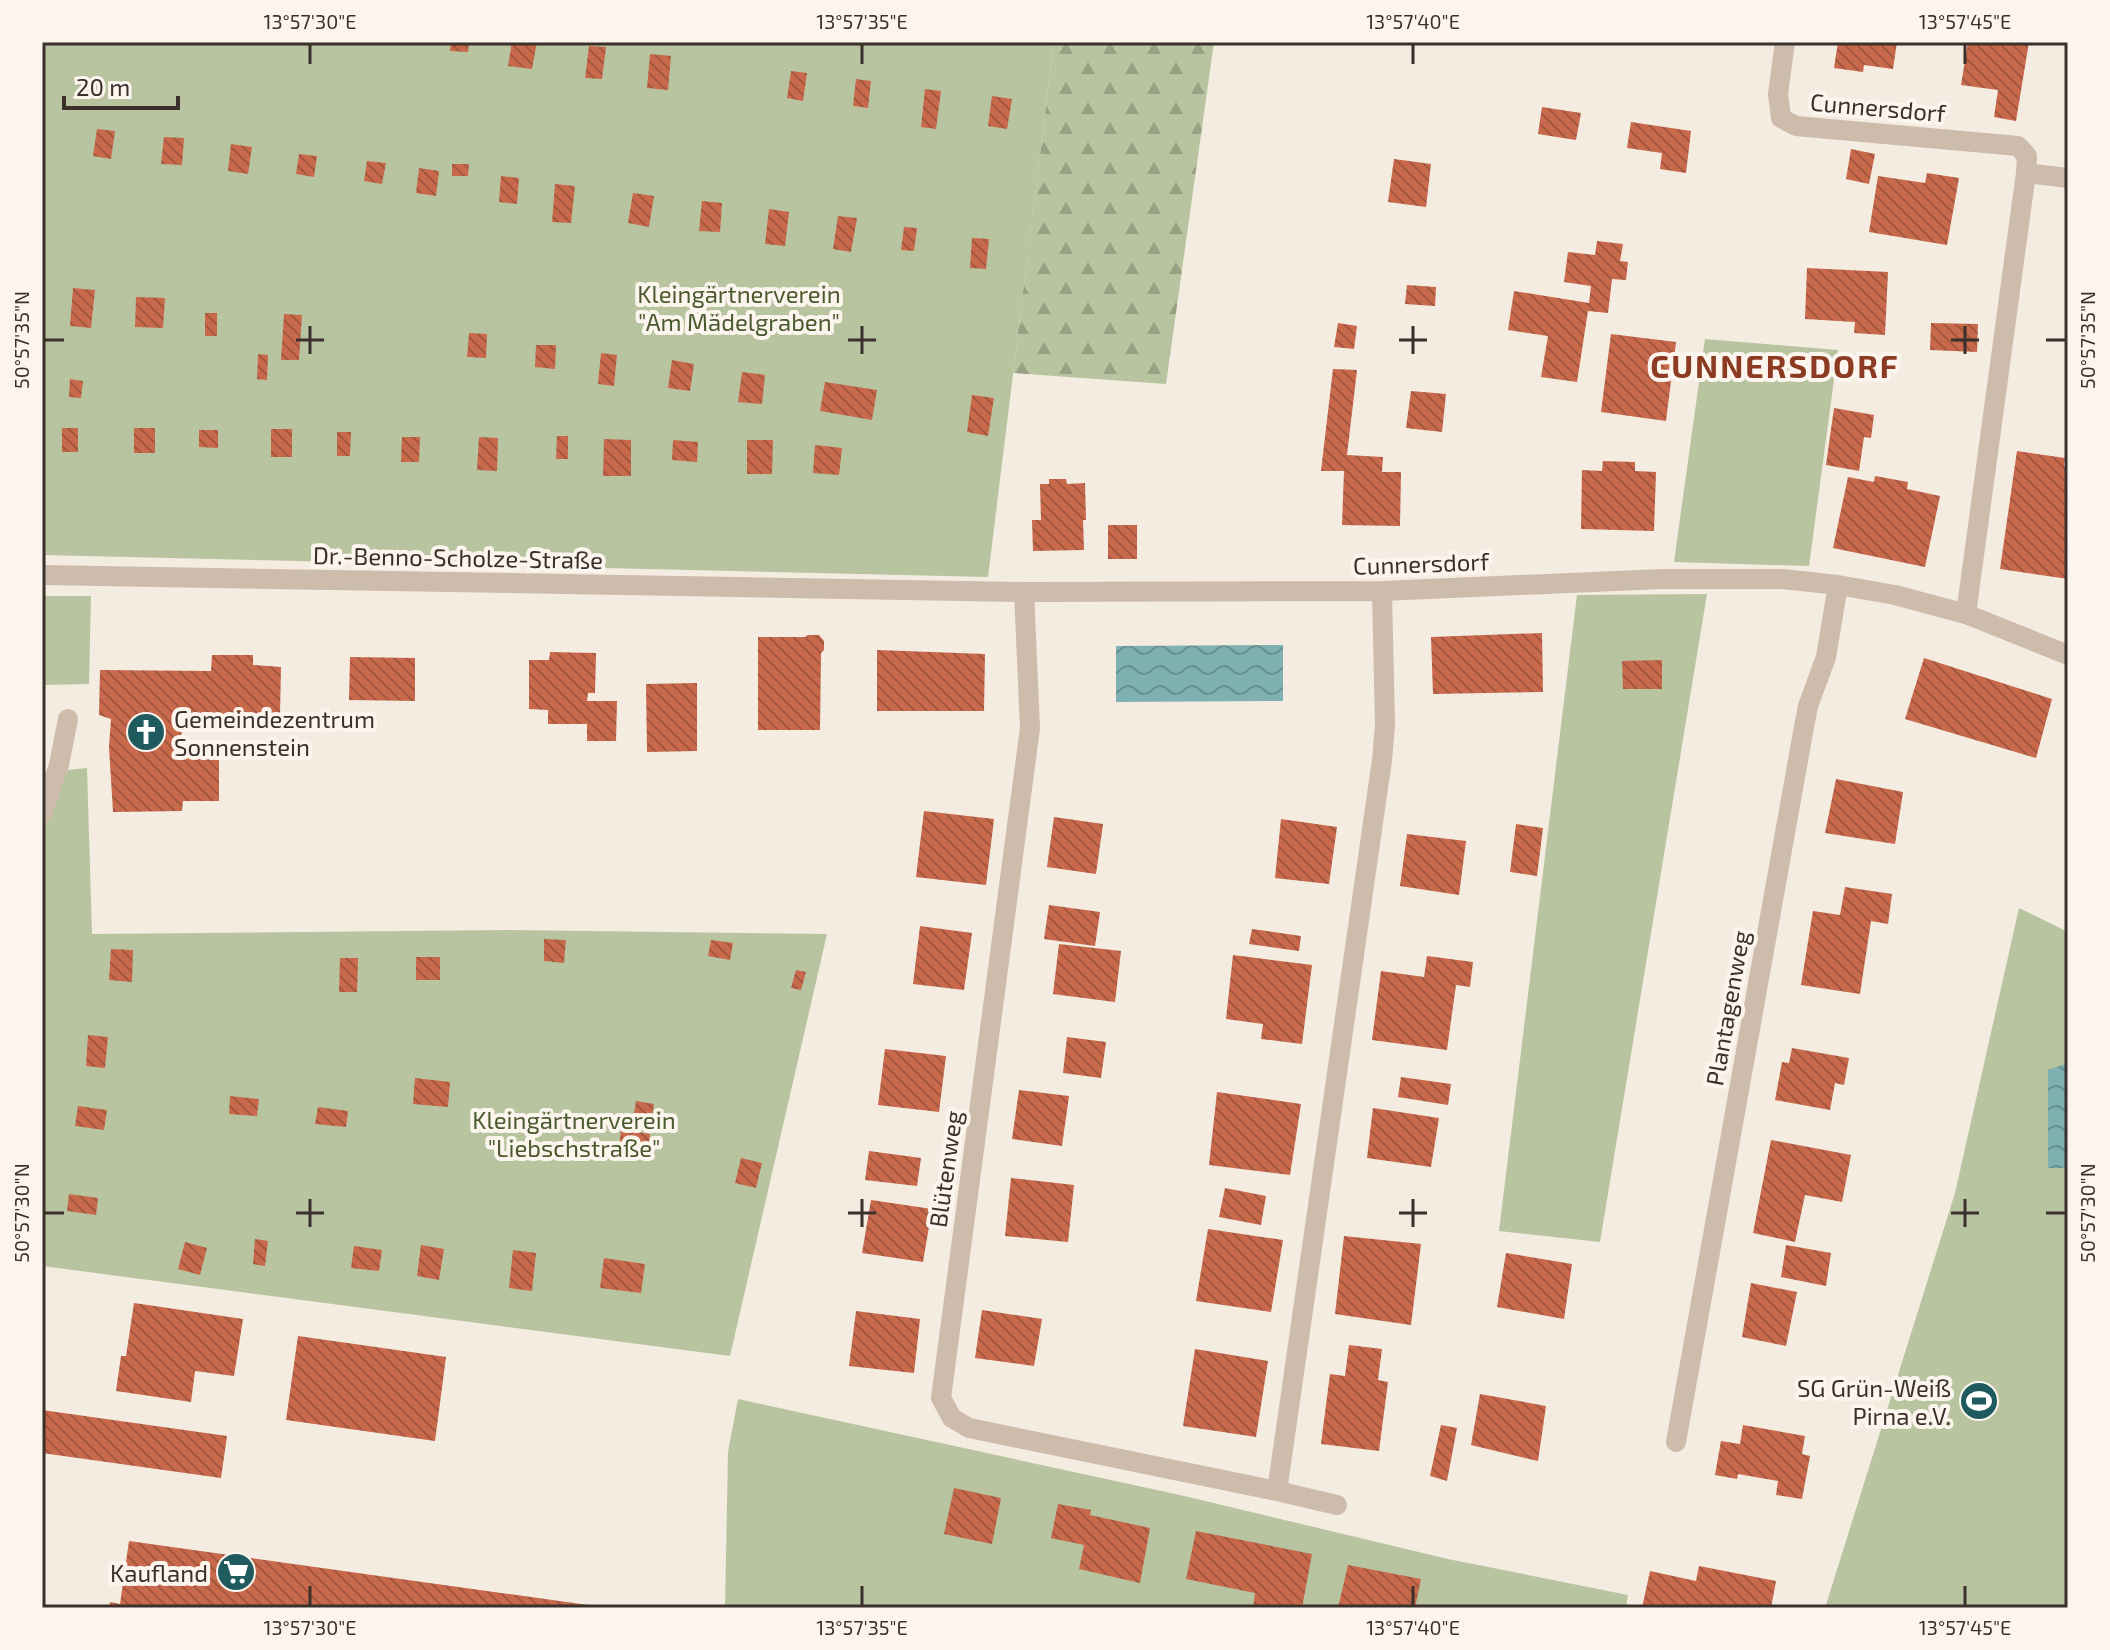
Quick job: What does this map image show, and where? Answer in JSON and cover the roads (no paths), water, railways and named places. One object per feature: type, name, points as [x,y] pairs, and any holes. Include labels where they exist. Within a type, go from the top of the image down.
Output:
[{"type":"street","name":"Cunnersdorf","points":[[1785,42],[1778,94],[1781,118],[1796,126],[2018,146],[2027,156],[2026,173]]},
{"type":"street","points":[[1966,614],[2026,173],[2068,178]]},
{"type":"street","name":"Dr.-Benno-Scholze-Straße","points":[[42,575],[873,591]]},
{"type":"street","name":"Cunnersdorf","points":[[873,591],[1382,591],[1662,579],[1782,579],[1895,595],[1966,614],[2068,655]]},
{"type":"street","name":"Plantagenweg","points":[[1676,1442],[1804,727],[1808,706],[1826,657],[1838,585]]},
{"type":"street","points":[[1277,1491],[1382,760],[1385,725],[1382,591]]},
{"type":"street","name":"Blütenweg","points":[[1024,592],[1030,728],[941,1398],[952,1418],[969,1428],[1337,1505]]},
{"type":"street","points":[[42,814],[59,765],[68,719]]},
{"type":"water","points":[[1283,645],[1283,701],[1116,702],[1116,646]]},
{"type":"water","points":[[2068,1063],[2068,1168],[2048,1168],[2048,1070]]},
{"type":"place","name":"Gemeindezentrum Sonnenstein","points":[[146,732]]},
{"type":"place","name":"SG Grün-Weiß Pirna e.V.","points":[[1979,1401]]},
{"type":"place","name":"Kaufland","points":[[236,1572]]},
{"type":"district","name":"CUNNERSDORF","points":[[1775,365]]},
{"type":"park label","name":"Kleingärtnerverein \"Am Mädelgraben\"","points":[[739,307]]},
{"type":"park label","name":"Kleingärtnerverein \"Liebschstraße\"","points":[[574,1133]]}]
